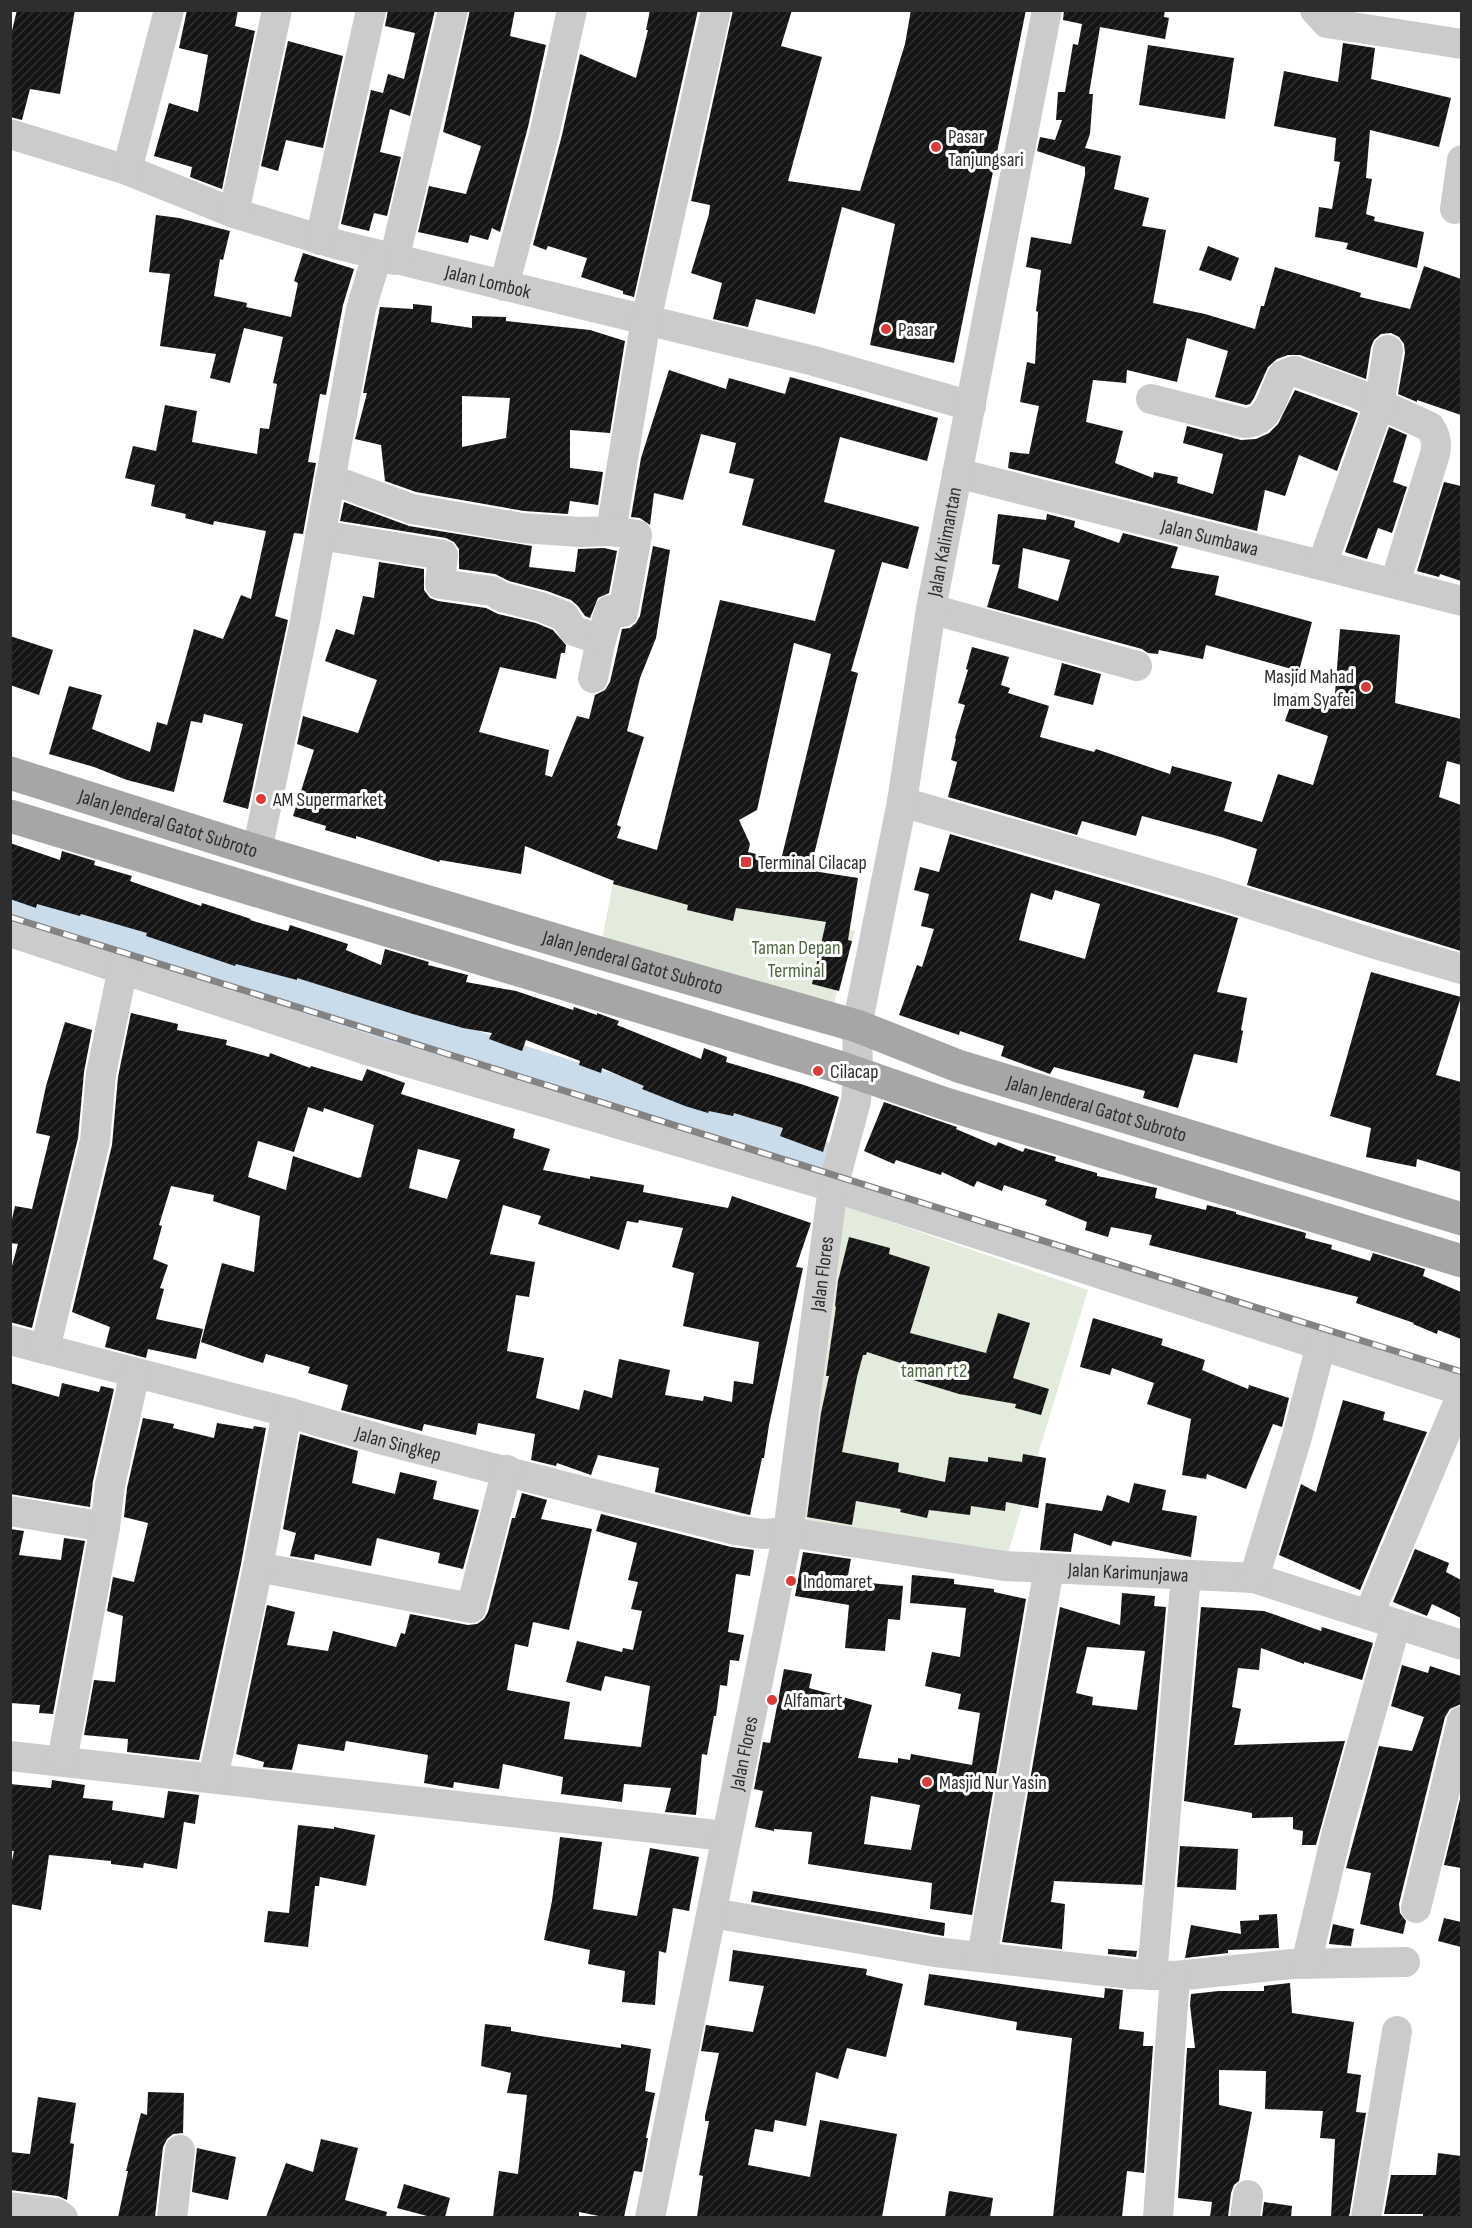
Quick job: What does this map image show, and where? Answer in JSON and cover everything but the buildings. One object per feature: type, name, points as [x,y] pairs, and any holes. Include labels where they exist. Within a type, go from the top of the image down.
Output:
[{"type":"main road","name":"Jalan Jenderal Gatot Subroto","points":[[10,773],[256,851],[857,1026],[958,1066],[1461,1219]]},
{"type":"main road","name":"Jalan Jenderal Gatot Subroto","points":[[10,816],[858,1074],[946,1104],[1461,1261]]},
{"type":"street","points":[[127,170],[169,10]]},
{"type":"street","points":[[234,213],[277,10]]},
{"type":"street","points":[[320,240],[371,10]]},
{"type":"street","points":[[256,851],[305,621],[361,309],[386,258],[453,10]]},
{"type":"street","points":[[504,286],[545,131],[572,10]]},
{"type":"street","points":[[611,531],[645,320],[716,10]]},
{"type":"street","name":"Jalan Kalimantan","points":[[858,1074],[857,1026],[902,802],[931,609],[1047,10]]},
{"type":"street","points":[[1316,10],[1318,16],[1327,23],[1461,44]]},
{"type":"street","name":"Jalan Lombok","points":[[10,134],[127,170],[234,213],[320,240],[814,361],[971,406]]},
{"type":"street","points":[[1455,208],[1461,160]]},
{"type":"street","points":[[1322,565],[1379,405],[1388,350]]},
{"type":"street","points":[[1151,399],[1245,423],[1253,423],[1258,422],[1266,414],[1283,375],[1294,371],[1353,392],[1430,427],[1437,443],[1395,584]]},
{"type":"street","name":"Jalan Sumbawa","points":[[957,472],[1461,601]]},
{"type":"street","points":[[330,478],[412,509],[522,528],[580,532],[611,531],[637,535],[623,612],[610,610],[592,678]]},
{"type":"street","points":[[320,535],[443,555],[440,584],[492,591],[502,597],[541,607],[564,616],[574,631],[601,640]]},
{"type":"street","points":[[931,609],[1137,666]]},
{"type":"street","points":[[902,802],[1201,889],[1461,969]]},
{"type":"street","points":[[10,932],[367,1050],[833,1186],[1461,1392],[1382,1619],[1306,1964]]},
{"type":"street","points":[[45,1349],[95,1140],[101,1074],[123,968]]},
{"type":"street","name":"Jalan Flores","points":[[650,2217],[788,1532],[833,1186],[856,1101],[858,1074]]},
{"type":"street","name":"Jalan Singkep","points":[[10,1340],[287,1412],[383,1440],[735,1530],[762,1534],[788,1532]]},
{"type":"street","points":[[1254,1578],[1297,1437],[1321,1346]]},
{"type":"street","points":[[62,1761],[105,1527],[110,1485],[135,1374]]},
{"type":"street","points":[[213,1778],[258,1566],[287,1412]]},
{"type":"street","points":[[258,1566],[471,1608],[507,1470]]},
{"type":"street","points":[[10,1511],[105,1527]]},
{"type":"street","name":"Jalan Karimunjawa","points":[[788,1532],[1004,1566],[1254,1578],[1461,1645]]},
{"type":"street","points":[[982,1957],[1049,1568]]},
{"type":"street","points":[[1158,2217],[1163,1976],[1186,1575]]},
{"type":"street","points":[[1416,1908],[1461,1721]]},
{"type":"street","points":[[10,1756],[725,1836]]},
{"type":"street","points":[[712,1913],[935,1952],[1163,1976],[1306,1964],[1405,1962]]},
{"type":"street","points":[[1366,2217],[1397,2031]]},
{"type":"street","points":[[172,2217],[180,2150]]},
{"type":"street","points":[[10,2206],[56,2213],[63,2217]]},
{"type":"green space","name":"Taman Depan Terminal","points":[[616,867],[855,931],[831,1013],[601,945]]},
{"type":"green space","name":"taman rt2","points":[[830,1201],[1088,1290],[1004,1566],[788,1532]]},
{"type":"waterway","points":[[10,906],[817,1161]]},
{"type":"railway","points":[[10,917],[1462,1372]]},
{"type":"place","name":"Pasar Tanjungsari","points":[[936,147]]},
{"type":"place","name":"Pasar","points":[[886,329]]},
{"type":"place","name":"Masjid Mahad Imam Syafei","points":[[1366,687]]},
{"type":"place","name":"AM Supermarket","points":[[261,799]]},
{"type":"place","name":"Terminal Cilacap","points":[[746,862]]},
{"type":"place","name":"Cilacap","points":[[818,1071]]},
{"type":"place","name":"Indomaret","points":[[791,1581]]},
{"type":"place","name":"Alfamart","points":[[772,1700]]},
{"type":"place","name":"Masjid Nur Yasin","points":[[927,1782]]}]
